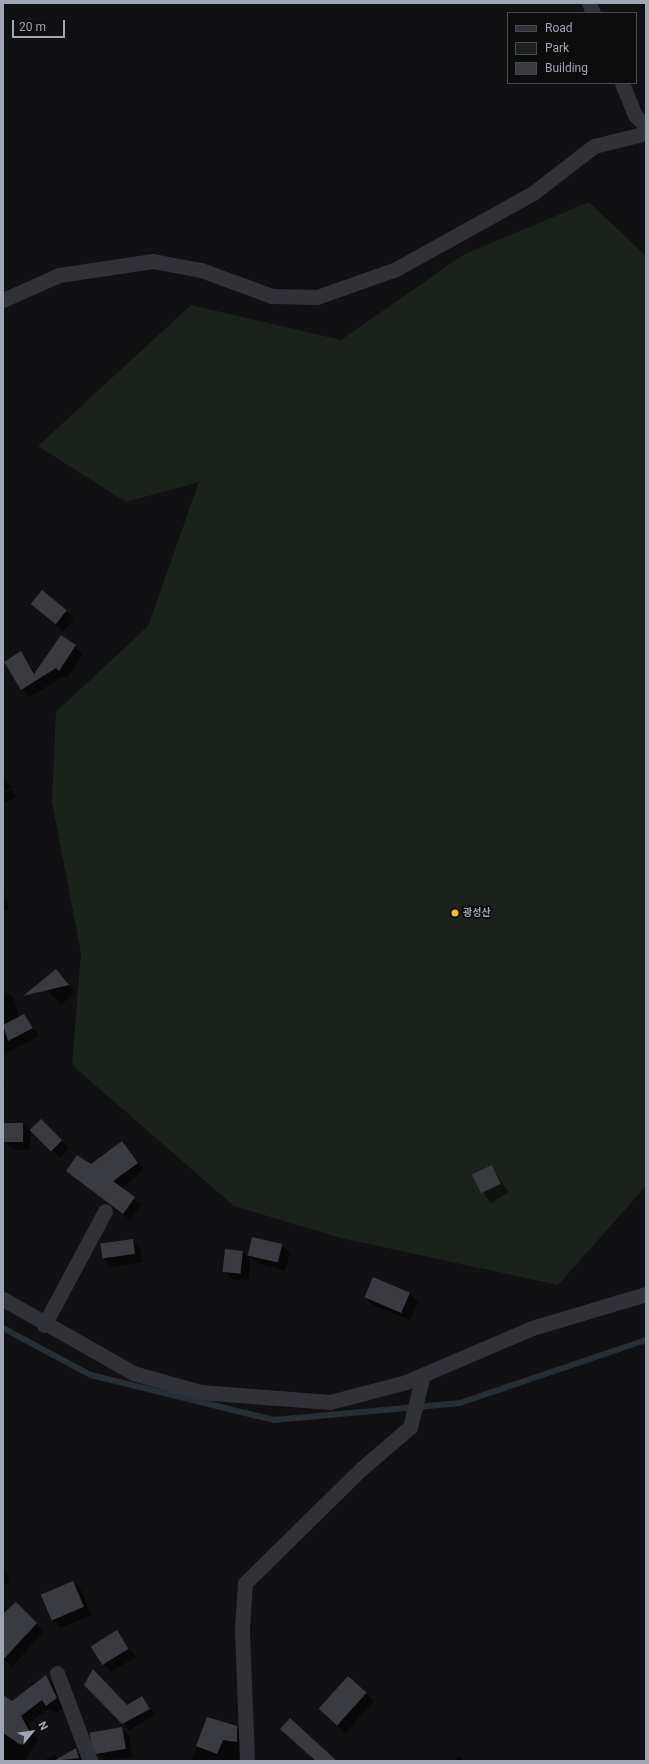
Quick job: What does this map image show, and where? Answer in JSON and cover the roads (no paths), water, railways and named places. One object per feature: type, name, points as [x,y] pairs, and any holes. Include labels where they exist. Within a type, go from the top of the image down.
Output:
[{"type":"street","points":[[622,84],[635,115],[646,126]]},
{"type":"street","points":[[3,300],[60,275],[153,261],[201,270],[272,296],[318,297],[396,269],[533,193],[594,146],[646,133]]},
{"type":"street","points":[[44,1326],[105,1212]]},
{"type":"street","points":[[3,1299],[44,1326],[133,1373],[200,1392],[330,1402],[423,1375],[532,1328],[646,1294]]},
{"type":"street","points":[[247,1761],[242,1628],[246,1583],[361,1469],[410,1427],[423,1375]]},
{"type":"street","points":[[57,1672],[90,1761]]},
{"type":"waterway","points":[[3,1328],[91,1375],[274,1420],[460,1403],[646,1340]]},
{"type":"place","name":"광성산","points":[[455,913]]}]
